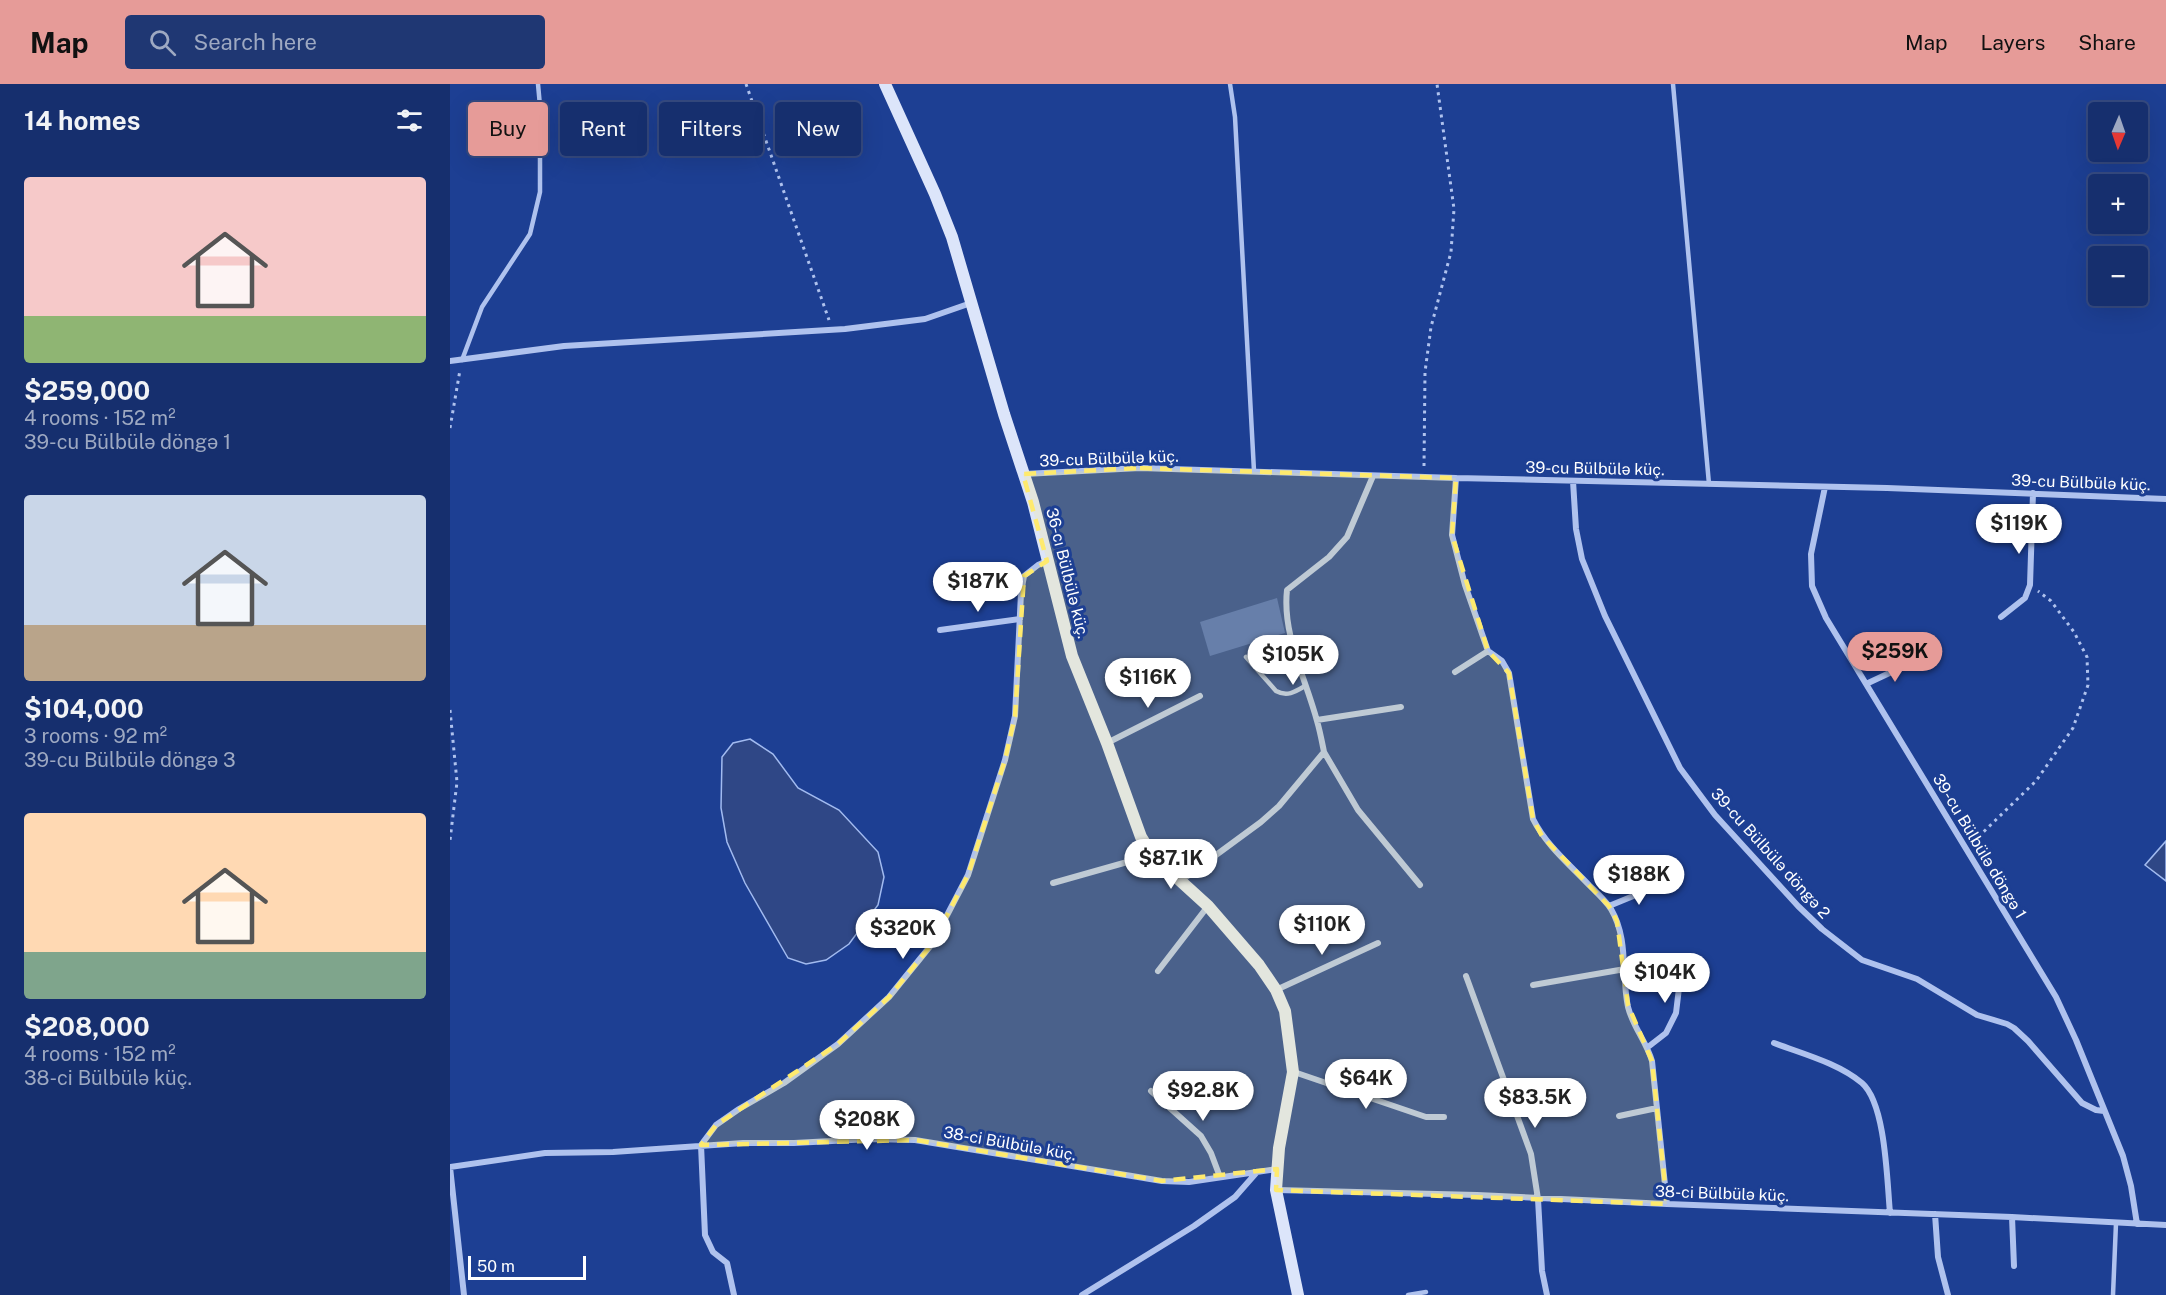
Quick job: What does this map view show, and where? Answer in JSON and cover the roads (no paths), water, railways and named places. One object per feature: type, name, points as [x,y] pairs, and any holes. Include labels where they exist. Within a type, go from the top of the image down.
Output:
[{"type":"street","name":"36-cı Bülbülə küç.","points":[[885,84],[939,205],[958,255],[970,303],[1023,474],[1034,501],[1072,656],[1141,837],[1152,855],[1208,906],[1258,965],[1276,990],[1285,1011],[1293,1072],[1277,1169],[1276,1190],[1298,1295]]},
{"type":"street","points":[[450,361],[564,345],[832,330],[925,319],[970,303]]},
{"type":"street","name":"39-cu Bülbülə küç.","points":[[1023,474],[1140,468],[2033,493],[2166,499]]},
{"type":"street","points":[[1373,476],[1347,537],[1329,557],[1287,590],[1286,604],[1289,629],[1317,720],[1324,753],[1358,810],[1420,885]]},
{"type":"street","points":[[1456,478],[1452,535],[1465,585],[1488,651],[1502,662],[1509,673],[1533,819],[1542,836],[1609,906],[1620,929],[1624,945],[1628,1005],[1634,1027],[1648,1047],[1652,1061],[1667,1204]]},
{"type":"street","name":"39-cu Bülbülə döngə 2","points":[[1573,481],[1576,529],[1582,559],[1605,616],[1680,768],[1715,814],[1798,906],[1822,929],[1862,960],[1917,979],[1977,1015],[2014,1028],[2082,1103],[2104,1111]]},
{"type":"street","name":"39-cu Bülbülə döngə 1","points":[[1825,487],[1811,554],[1812,586],[1826,618],[2056,996],[2122,1156],[2131,1186],[2137,1224]]},
{"type":"street","points":[[2001,617],[2025,598],[2030,585],[2033,493]]},
{"type":"street","points":[[734,1295],[728,1263],[713,1252],[705,1235],[701,1145],[716,1125],[784,1083],[838,1044],[889,997],[932,944],[968,875],[1005,760],[1015,716],[1024,576],[1047,561]]},
{"type":"street","points":[[940,630],[1020,619]]},
{"type":"street","points":[[1455,672],[1488,651]]},
{"type":"street","points":[[1866,684],[1915,661]]},
{"type":"street","points":[[1107,743],[1200,696]]},
{"type":"street","points":[[1317,720],[1401,707]]},
{"type":"street","points":[[1182,880],[1261,822],[1279,806],[1324,753]]},
{"type":"street","points":[[1053,883],[1152,855]]},
{"type":"street","points":[[1609,906],[1660,885]]},
{"type":"street","points":[[1158,971],[1208,906]]},
{"type":"street","points":[[1276,990],[1378,943]]},
{"type":"street","points":[[1648,1047],[1666,1033],[1676,1013],[1682,963]]},
{"type":"street","points":[[1533,985],[1625,969]]},
{"type":"street","points":[[1467,976],[1531,1154],[1539,1198],[1542,1271],[1548,1295]]},
{"type":"street","points":[[1774,1043],[1842,1070],[1864,1085],[1877,1110],[1883,1141],[1890,1213]]},
{"type":"street","points":[[1293,1072],[1426,1117],[1444,1117]]},
{"type":"street","points":[[1150,1091],[1201,1136],[1211,1153],[1220,1177]]},
{"type":"street","points":[[1620,1116],[1657,1108]]},
{"type":"street","name":"38-ci Bülbülə küç.","points":[[450,1167],[545,1152],[613,1152],[701,1145],[870,1139],[915,1140],[1162,1181],[1189,1182],[1277,1169]]},
{"type":"street","points":[[450,1167],[464,1295]]},
{"type":"street","points":[[1082,1295],[1194,1226],[1235,1197],[1257,1172]]},
{"type":"street","name":"38-ci Bülbülə küç.","points":[[1276,1190],[1467,1194],[2166,1225]]},
{"type":"street","points":[[1935,1214],[1938,1257],[1948,1295]]},
{"type":"street","points":[[2012,1217],[2014,1266]]},
{"type":"street","points":[[450,1251],[459,1249]]},
{"type":"lane","points":[[462,360],[482,307],[530,234],[540,192],[538,84]]},
{"type":"lane","points":[[1230,84],[1236,128],[1254,471]]},
{"type":"lane","points":[[1673,84],[1709,484]]},
{"type":"lane","points":[[1246,657],[1276,691],[1282,694],[1291,694],[1305,686]]},
{"type":"lane","points":[[2113,1295],[2116,1223]]},
{"type":"lane","points":[[1408,1295],[1425,1292]]},
{"type":"water","points":[[750,739],[773,754],[798,788],[839,810],[878,852],[884,877],[878,905],[849,944],[826,960],[806,964],[788,958],[745,883],[727,842],[721,808],[722,757],[733,743]]},
{"type":"water","points":[[2166,841],[2166,881],[2145,865]]}]
